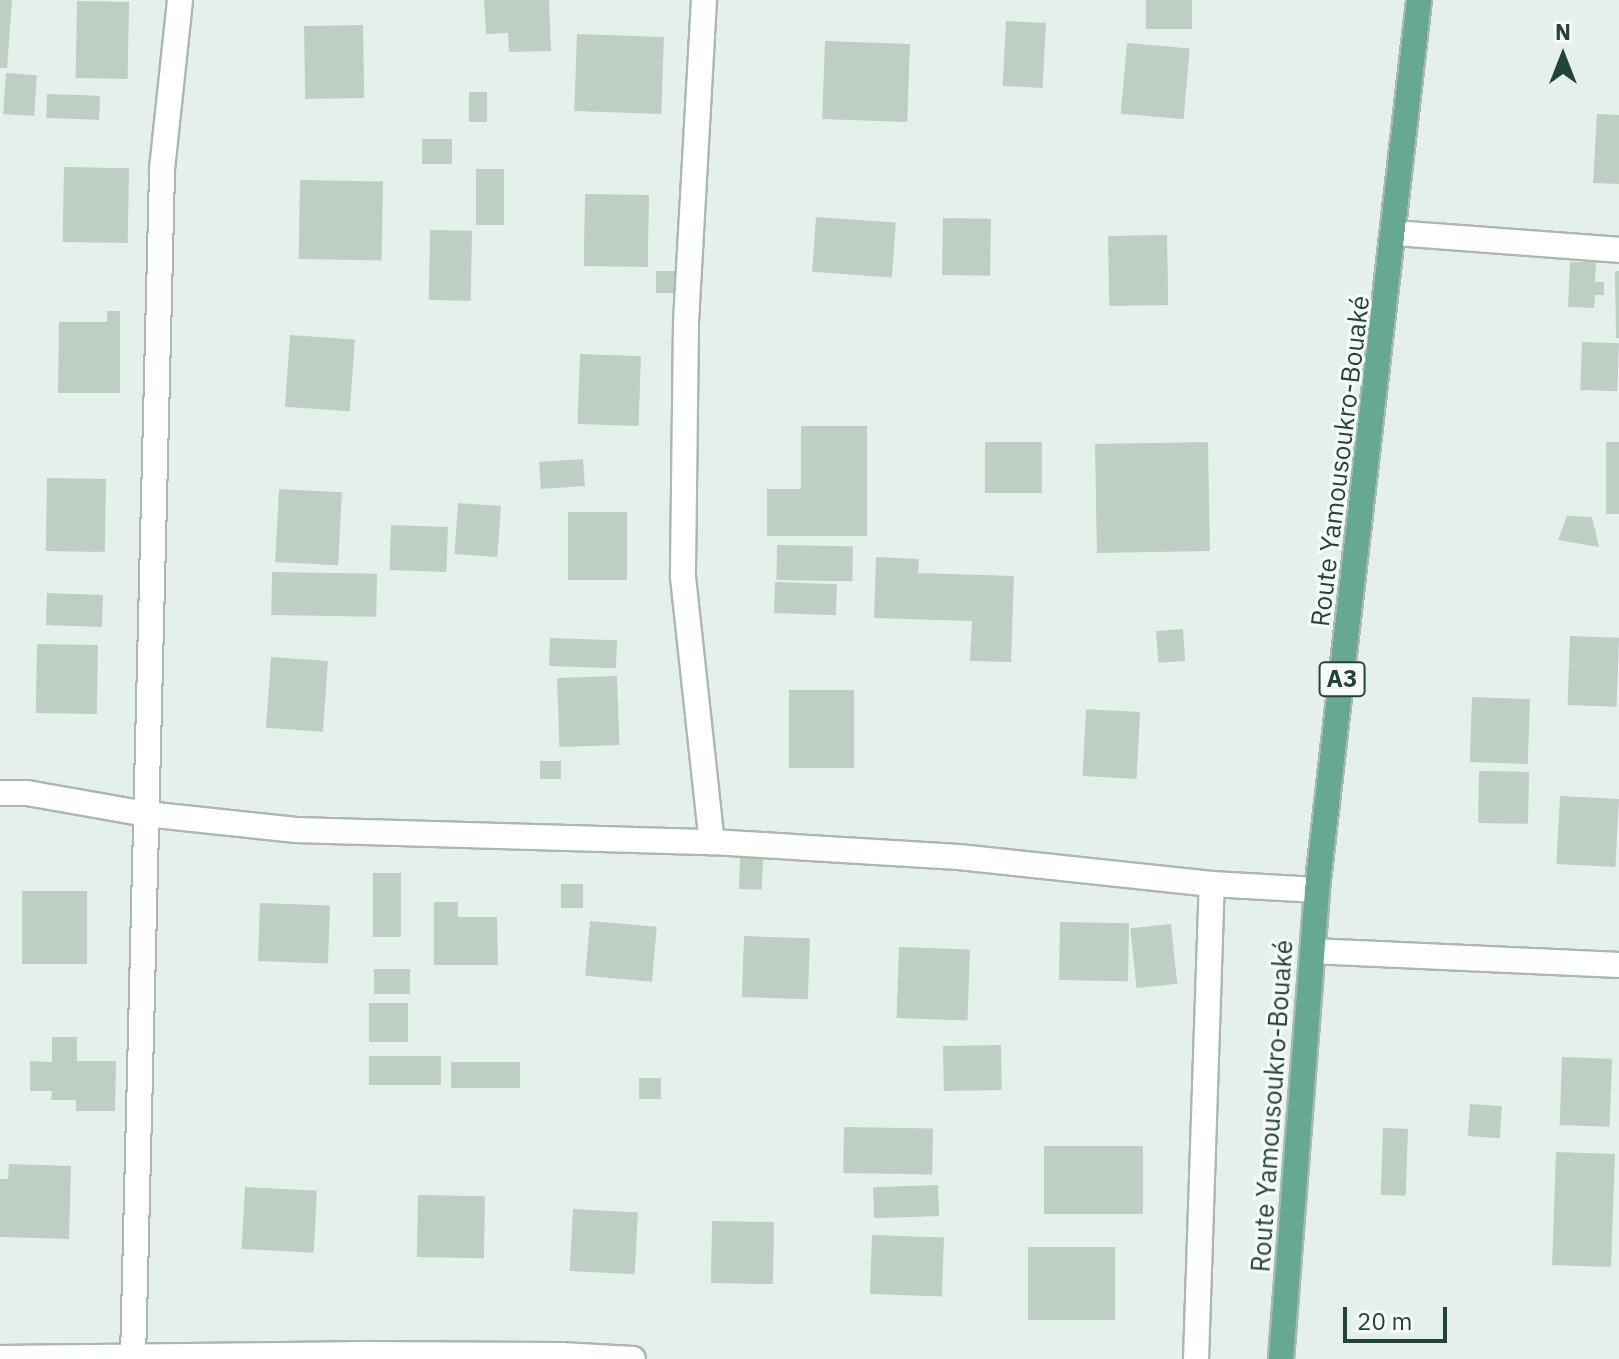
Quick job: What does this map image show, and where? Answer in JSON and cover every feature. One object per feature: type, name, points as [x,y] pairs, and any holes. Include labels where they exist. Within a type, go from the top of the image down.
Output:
[{"type":"main road","name":"Route Yamousoukro-Bouaké","points":[[1281,1359],[1317,890],[1395,233],[1419,0]]},
{"type":"street","points":[[133,1357],[162,169],[180,0]]},
{"type":"street","points":[[704,0],[686,324],[683,577],[712,842]]},
{"type":"street","points":[[1395,233],[1619,250]]},
{"type":"street","points":[[0,793],[27,793],[146,814],[296,830],[712,842],[959,857],[1212,884],[1317,890]]},
{"type":"street","points":[[1196,1359],[1212,884]]},
{"type":"street","points":[[1313,951],[1619,965]]},
{"type":"street","points":[[0,1358],[561,1355],[633,1359]]},
{"type":"building","points":[[0,0],[12,0],[7,68],[0,68]]},
{"type":"building","points":[[484,0],[549,0],[551,51],[509,52],[508,33],[486,34]]},
{"type":"building","points":[[1146,0],[1192,0],[1192,29],[1146,29]]},
{"type":"building","points":[[77,1],[129,2],[128,79],[76,78]]},
{"type":"building","points":[[1006,21],[1046,23],[1043,88],[1003,86]]},
{"type":"building","points":[[363,25],[364,98],[305,99],[304,26]]},
{"type":"building","points":[[577,34],[664,37],[661,114],[574,111]]},
{"type":"building","points":[[825,41],[910,44],[907,122],[822,119]]},
{"type":"building","points":[[1127,43],[1190,48],[1184,119],[1121,114]]},
{"type":"building","points":[[6,73],[37,75],[34,116],[3,114]]},
{"type":"building","points":[[469,92],[487,92],[487,122],[469,122]]},
{"type":"building","points":[[47,94],[100,96],[99,120],[46,118]]},
{"type":"building","points":[[1597,114],[1619,115],[1619,184],[1593,183]]},
{"type":"building","points":[[422,139],[452,139],[452,164],[422,164]]},
{"type":"building","points":[[64,167],[129,168],[128,243],[63,242]]},
{"type":"building","points":[[476,169],[504,169],[504,225],[476,225]]},
{"type":"building","points":[[300,180],[383,181],[382,260],[299,259]]},
{"type":"building","points":[[585,194],[649,195],[648,267],[584,266]]},
{"type":"building","points":[[816,217],[896,223],[892,277],[812,272]]},
{"type":"building","points":[[943,218],[991,219],[990,276],[942,275]]},
{"type":"building","points":[[430,230],[472,231],[471,301],[429,300]]},
{"type":"building","points":[[1167,235],[1168,305],[1109,306],[1108,236]]},
{"type":"building","points":[[1570,262],[1596,262],[1595,282],[1604,282],[1604,295],[1595,295],[1594,308],[1568,307]]},
{"type":"building","points":[[656,271],[681,271],[681,293],[656,293]]},
{"type":"building","points":[[1615,271],[1619,271],[1619,338],[1616,338]]},
{"type":"building","points":[[107,311],[120,311],[120,393],[58,393],[59,322],[107,322]]},
{"type":"building","points":[[290,335],[355,340],[350,411],[285,407]]},
{"type":"building","points":[[1582,342],[1619,343],[1617,391],[1580,390]]},
{"type":"building","points":[[580,354],[641,356],[639,426],[578,424]]},
{"type":"building","points":[[801,426],[867,426],[867,536],[767,536],[767,489],[801,489]]},
{"type":"building","points":[[985,442],[1042,442],[1042,493],[985,493]]},
{"type":"building","points":[[1208,442],[1210,551],[1097,553],[1095,444]]},
{"type":"building","points":[[1606,442],[1619,442],[1619,514],[1606,514]]},
{"type":"building","points":[[583,459],[585,486],[541,489],[539,462]]},
{"type":"building","points":[[47,478],[106,479],[105,552],[46,551]]},
{"type":"building","points":[[279,489],[342,492],[338,565],[275,562]]},
{"type":"building","points":[[458,503],[501,506],[497,557],[454,554]]},
{"type":"building","points":[[568,512],[627,512],[627,580],[568,580]]},
{"type":"building","points":[[1567,516],[1592,517],[1599,547],[1558,540]]},
{"type":"building","points":[[391,525],[448,527],[446,572],[389,570]]},
{"type":"building","points":[[777,545],[853,546],[852,581],[776,580]]},
{"type":"building","points":[[876,557],[919,559],[918,573],[1014,576],[1011,662],[970,661],[972,621],[874,618]]},
{"type":"building","points":[[272,572],[377,574],[376,617],[271,615]]},
{"type":"building","points":[[775,582],[837,584],[836,615],[774,613]]},
{"type":"building","points":[[47,593],[103,595],[102,627],[46,625]]},
{"type":"building","points":[[1183,629],[1185,661],[1158,663],[1156,631]]},
{"type":"building","points":[[1570,636],[1619,638],[1617,707],[1568,705]]},
{"type":"building","points":[[550,638],[617,640],[616,668],[549,666]]},
{"type":"building","points":[[37,644],[98,645],[97,714],[36,713]]},
{"type":"building","points":[[271,657],[328,661],[323,732],[266,728]]},
{"type":"building","points":[[617,676],[619,745],[559,747],[557,678]]},
{"type":"building","points":[[789,690],[854,690],[854,768],[789,768]]},
{"type":"building","points":[[1472,697],[1530,699],[1528,764],[1470,762]]},
{"type":"building","points":[[1086,709],[1140,712],[1136,779],[1083,776]]},
{"type":"building","points":[[540,761],[561,761],[561,779],[540,779]]},
{"type":"building","points":[[1479,771],[1529,772],[1528,824],[1478,823]]},
{"type":"building","points":[[1560,796],[1619,799],[1615,867],[1556,864]]},
{"type":"building","points":[[740,857],[763,858],[762,890],[739,889]]},
{"type":"building","points":[[373,873],[401,873],[401,937],[373,937]]},
{"type":"building","points":[[561,884],[583,884],[583,908],[561,908]]},
{"type":"building","points":[[22,891],[87,891],[87,964],[22,964]]},
{"type":"building","points":[[434,902],[458,902],[458,917],[497,917],[498,965],[434,965]]},
{"type":"building","points":[[260,903],[330,905],[328,963],[258,961]]},
{"type":"building","points":[[590,921],[657,927],[652,982],[585,976]]},
{"type":"building","points":[[1060,922],[1129,923],[1128,981],[1059,980]]},
{"type":"building","points":[[1171,924],[1177,984],[1136,988],[1130,928]]},
{"type":"building","points":[[744,936],[810,938],[808,999],[742,997]]},
{"type":"building","points":[[899,947],[970,949],[967,1020],[897,1018]]},
{"type":"building","points":[[374,969],[410,969],[410,994],[374,994]]},
{"type":"building","points":[[369,1003],[408,1003],[408,1042],[369,1042]]},
{"type":"building","points":[[52,1037],[77,1037],[77,1061],[116,1061],[115,1111],[76,1111],[76,1100],[51,1100],[52,1091],[30,1091],[30,1061],[52,1062]]},
{"type":"building","points":[[1001,1045],[1002,1090],[944,1091],[943,1046]]},
{"type":"building","points":[[369,1056],[441,1056],[441,1085],[369,1085]]},
{"type":"building","points":[[1562,1057],[1612,1059],[1610,1127],[1560,1125]]},
{"type":"building","points":[[451,1062],[520,1062],[520,1088],[451,1088]]},
{"type":"building","points":[[639,1078],[661,1078],[661,1099],[639,1099]]},
{"type":"building","points":[[1470,1104],[1502,1106],[1500,1138],[1468,1136]]},
{"type":"building","points":[[844,1127],[933,1129],[932,1175],[843,1173]]},
{"type":"building","points":[[1383,1128],[1408,1129],[1406,1196],[1381,1195]]},
{"type":"building","points":[[1044,1146],[1143,1146],[1143,1214],[1044,1214]]},
{"type":"building","points":[[1556,1152],[1615,1154],[1611,1267],[1552,1265]]},
{"type":"building","points":[[9,1164],[71,1166],[69,1239],[0,1237],[0,1179],[8,1179]]},
{"type":"building","points":[[938,1185],[939,1216],[874,1218],[873,1187]]},
{"type":"building","points":[[245,1187],[317,1191],[314,1253],[242,1249]]},
{"type":"building","points":[[418,1195],[485,1196],[484,1258],[417,1257]]},
{"type":"building","points":[[573,1209],[638,1212],[635,1274],[570,1271]]},
{"type":"building","points":[[712,1221],[774,1222],[773,1284],[711,1283]]},
{"type":"building","points":[[872,1235],[944,1238],[942,1296],[870,1294]]},
{"type":"building","points":[[1028,1247],[1115,1247],[1115,1320],[1028,1320]]}]
